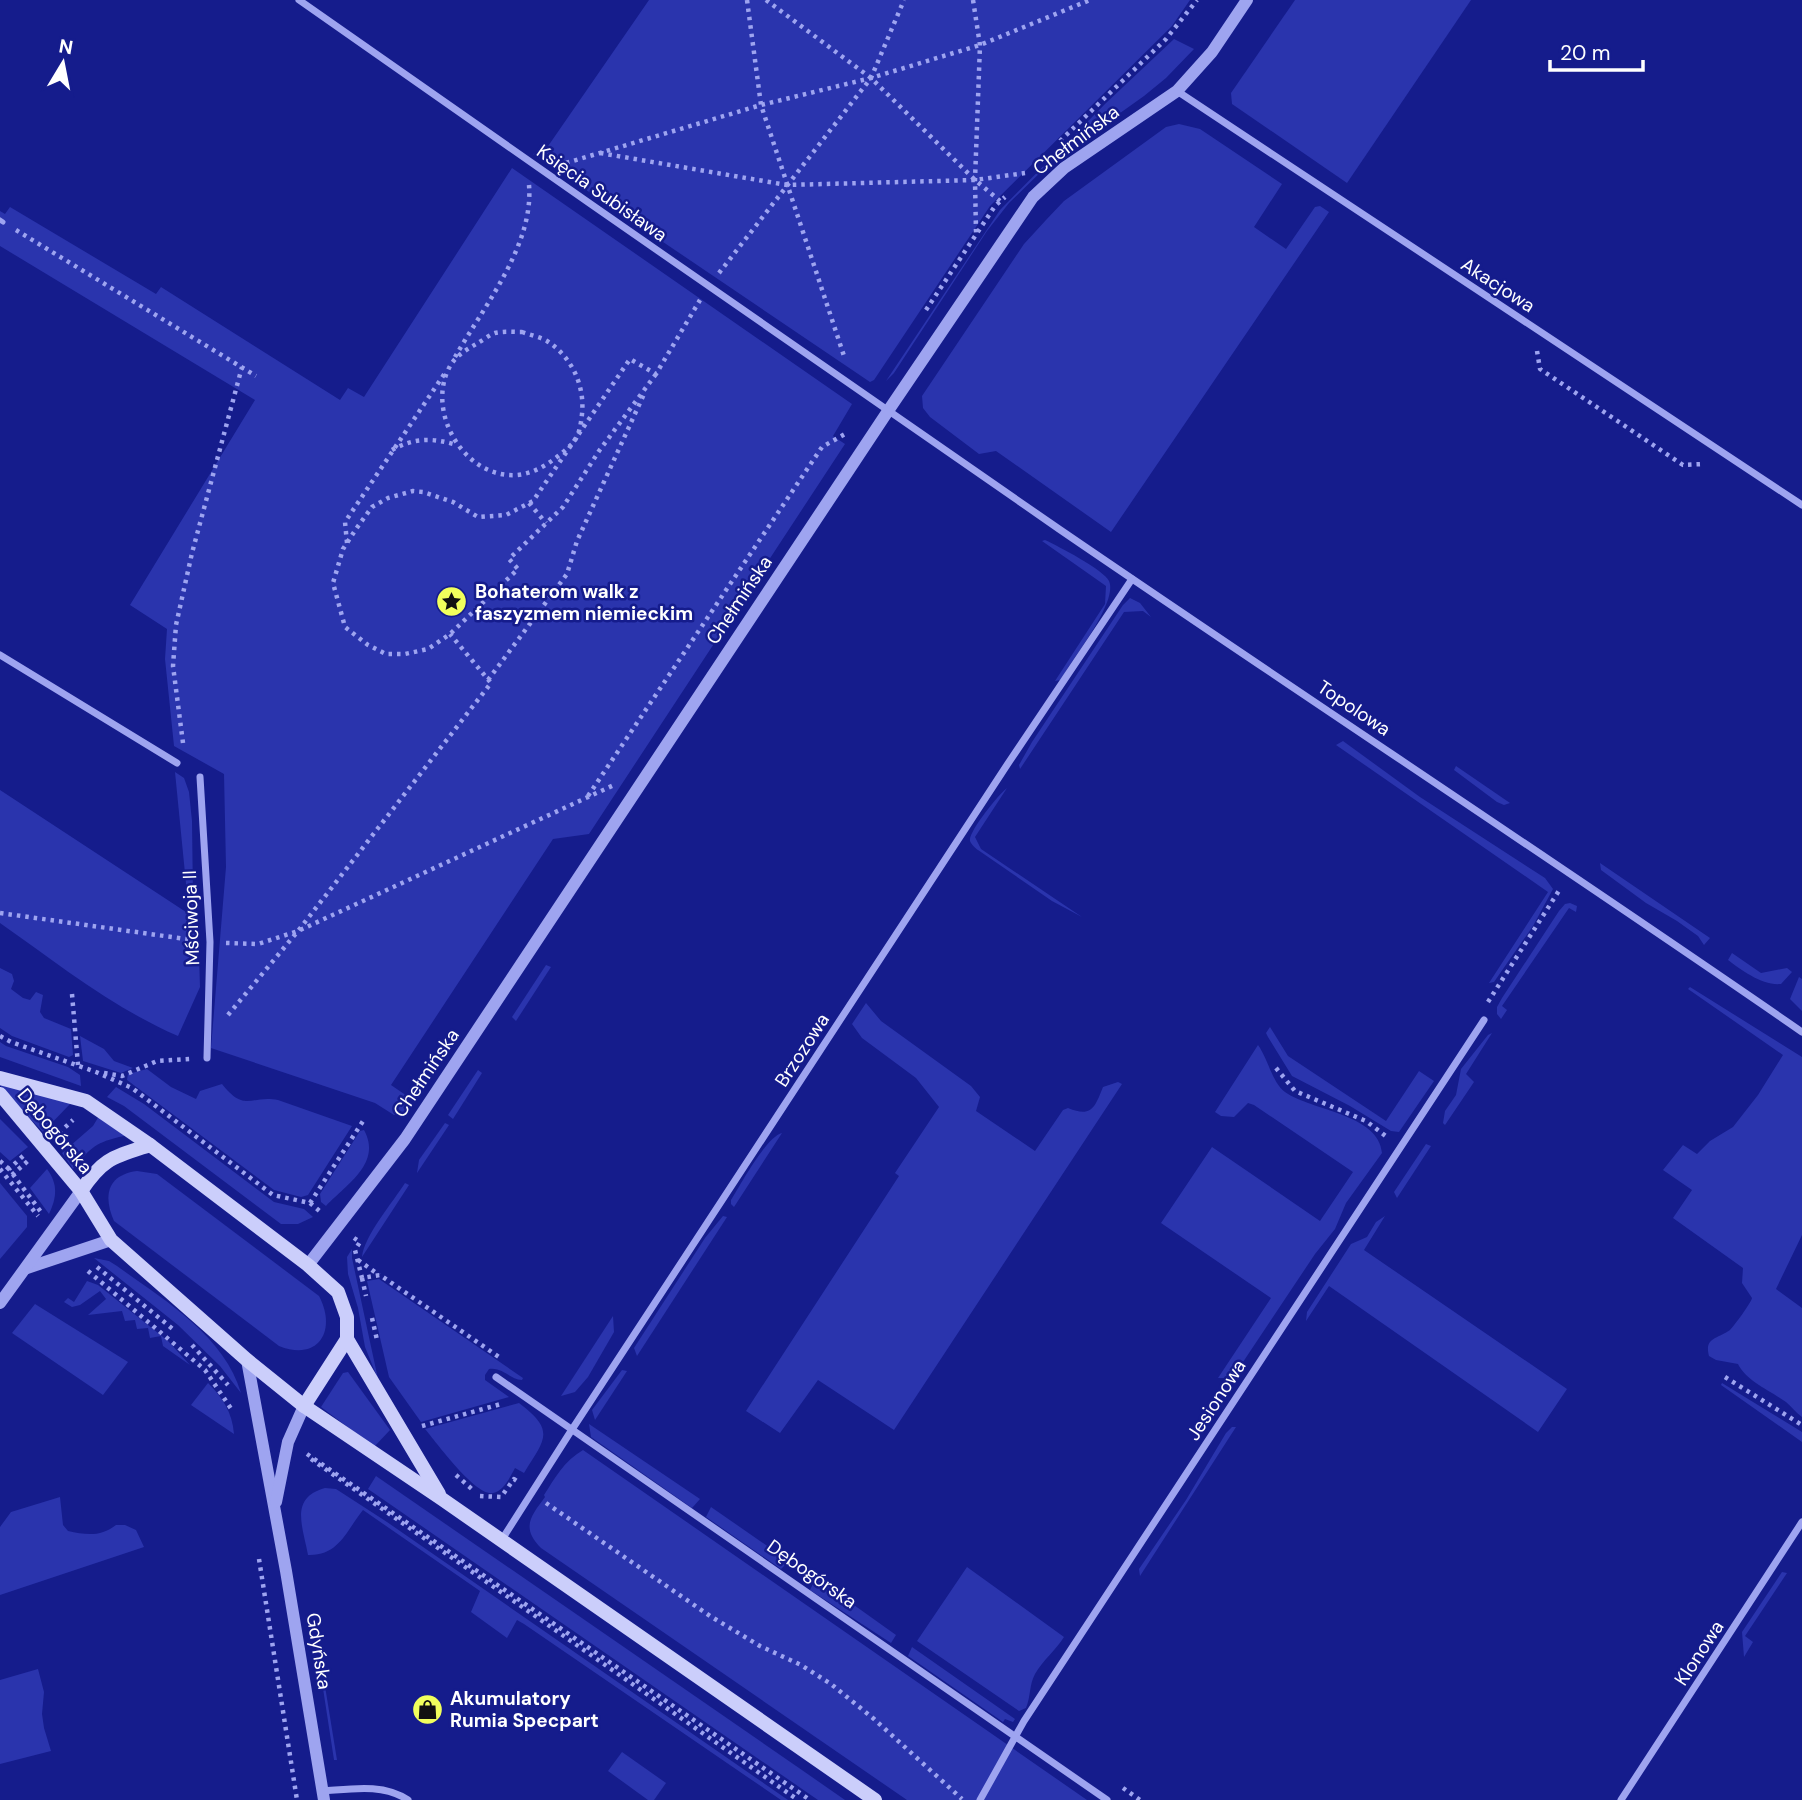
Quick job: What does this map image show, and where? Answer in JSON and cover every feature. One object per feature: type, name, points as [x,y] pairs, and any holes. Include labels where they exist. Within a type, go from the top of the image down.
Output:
[{"type":"main road","name":"Dębogórska","points":[[0,1078],[86,1101],[150,1145],[308,1265],[338,1292],[348,1317],[346,1339]]},
{"type":"main road","name":"Dębogórska","points":[[0,1094],[80,1191],[111,1240],[247,1360],[304,1406]]},
{"type":"main road","points":[[80,1191],[93,1173],[109,1158],[150,1145]]},
{"type":"main road","points":[[442,1499],[346,1339],[304,1406],[875,1800]]},
{"type":"street","name":"Księcia Subisława","points":[[299,0],[708,288],[888,411]]},
{"type":"street","name":"Chełmińska","points":[[308,1265],[405,1139],[1033,197],[1064,168],[1177,91],[1212,52],[1247,0]]},
{"type":"street","name":"Akacjowa","points":[[1177,91],[1802,505]]},
{"type":"street","name":"Topolowa","points":[[888,411],[1802,1032]]},
{"type":"street","name":"Brzozowa","points":[[501,1541],[1007,765],[1132,579]]},
{"type":"street","points":[[0,655],[177,763]]},
{"type":"street","name":"Mściwoja II","points":[[200,777],[210,943],[206,1058]]},
{"type":"street","name":"Jesionowa","points":[[980,1800],[1015,1737],[1484,1020]]},
{"type":"street","points":[[0,1303],[80,1191]]},
{"type":"street","points":[[27,1268],[111,1240]]},
{"type":"street","name":"Gdyńska","points":[[247,1360],[324,1796]]},
{"type":"street","name":"Dębogórska","points":[[496,1377],[1107,1800]]},
{"type":"street","name":"Gdyńska","points":[[275,1509],[288,1442],[304,1406]]},
{"type":"street","name":"Klonowa","points":[[1622,1800],[1802,1522]]},
{"type":"street","points":[[324,1796],[372,1788],[400,1795],[408,1800]]},
{"type":"path","points":[[747,0],[761,105],[855,387]]},
{"type":"path","points":[[766,0],[871,78],[1000,201]]},
{"type":"path","points":[[656,374],[630,359],[533,501],[506,515],[478,517],[453,502],[413,491],[388,498],[372,507],[343,550],[332,583],[345,627],[368,645],[386,654],[405,654],[428,649],[450,634],[518,569],[509,559],[563,507],[656,374],[708,288],[871,78],[904,0]]},
{"type":"path","points":[[973,0],[980,45],[975,180],[976,236]]},
{"type":"path","points":[[541,170],[761,105],[871,78],[980,45],[1090,0]]},
{"type":"path","points":[[1052,149],[1166,39],[1197,0]]},
{"type":"path","points":[[599,153],[787,184],[975,180],[1029,173]]},
{"type":"path","points":[[347,543],[345,522],[450,366],[511,263],[521,240],[530,204],[526,160]]},
{"type":"path","points":[[2,221],[256,376]]},
{"type":"path","points":[[522,332],[547,341],[573,367],[583,400],[576,440],[558,457],[538,469],[517,475],[495,472],[481,465],[468,457],[450,436],[445,413],[444,380],[450,366],[463,352],[494,334],[522,332]]},
{"type":"path","points":[[183,746],[173,666],[176,625],[192,553],[242,368]]},
{"type":"path","points":[[488,680],[566,574],[577,541],[649,384]]},
{"type":"path","points":[[588,796],[822,447],[846,433]]},
{"type":"path","points":[[390,452],[404,443],[422,439],[458,445]]},
{"type":"path","points":[[528,503],[546,523]]},
{"type":"path","points":[[207,1040],[298,931],[491,684],[450,634]]},
{"type":"path","points":[[0,913],[210,943],[258,944],[298,931],[650,769]]},
{"type":"path","points":[[1484,1020],[1488,1001],[1571,873]]},
{"type":"path","points":[[72,995],[78,1065]]},
{"type":"path","points":[[0,1036],[132,1088],[273,1195],[310,1203],[360,1242],[355,1250],[357,1260],[362,1278],[377,1276],[357,1260]]},
{"type":"path","points":[[96,1072],[122,1076],[157,1060],[206,1058]]},
{"type":"path","points":[[1276,1068],[1294,1091],[1366,1121],[1384,1134],[1398,1152]]},
{"type":"path","points":[[310,1203],[365,1118]]},
{"type":"path","points":[[0,1161],[9,1169]]},
{"type":"path","points":[[0,1168],[51,1234]]},
{"type":"path","points":[[68,1254],[205,1370],[242,1424],[259,1431]]},
{"type":"path","points":[[1725,1377],[1802,1425]]},
{"type":"path","points":[[426,1437],[419,1427],[524,1398]]},
{"type":"path","points":[[288,1442],[377,1508],[798,1800]]},
{"type":"path","points":[[449,1469],[481,1497],[501,1497],[514,1479],[710,1616],[831,1684],[963,1800]]},
{"type":"path","points":[[258,1553],[297,1800]]},
{"type":"shaded area","points":[[649,0],[1190,0],[1172,26],[990,206],[874,380],[870,382],[533,154],[544,152]]},
{"type":"shaded area","points":[[1295,0],[1471,0],[1347,183],[1232,104],[1231,93]]},
{"type":"shaded area","points":[[1174,39],[1194,49],[1144,96],[1050,163],[1009,203],[987,231],[894,373],[886,381],[1000,210]]},
{"type":"shaded area","points":[[1179,124],[1200,129],[1282,184],[1254,227],[1286,249],[1315,207],[1320,206],[1329,212],[1111,532],[996,451],[979,454],[930,417],[923,408],[922,396],[1024,244],[1046,220],[1064,201],[1166,127]]},
{"type":"shaded area","points":[[512,168],[852,404],[833,436],[845,444],[589,834],[553,839],[391,1085],[407,1096],[411,1105],[403,1114],[394,1115],[375,1103],[211,1048],[226,867],[224,774],[174,746],[165,659],[167,629],[130,605],[255,400],[0,246],[0,211],[5,214],[10,207],[156,294],[161,287],[340,400],[348,388],[364,397]]},
{"type":"shaded area","points":[[1045,540],[1099,571],[1109,581],[1110,590],[1102,614],[1060,680],[1055,681],[1105,604],[1106,586],[1042,541]]},
{"type":"shaded area","points":[[1130,598],[1140,603],[1151,617],[1143,611],[1124,612],[1020,769],[1019,765],[1032,742]]},
{"type":"shaded area","points":[[1343,741],[1420,797],[1545,878],[1553,889],[1533,926],[1494,982],[1489,983],[1548,892],[1336,745]]},
{"type":"shaded area","points":[[1456,766],[1510,803],[1504,805],[1497,802],[1454,770]]},
{"type":"shaded area","points":[[175,772],[184,778],[189,792],[200,987],[178,1036],[108,998],[0,923],[0,790],[189,914]]},
{"type":"shaded area","points":[[1007,788],[975,837],[981,849],[1082,917],[1052,901],[977,849],[970,841],[979,822]]},
{"type":"shaded area","points":[[1600,863],[1710,938],[1704,945],[1698,936],[1601,870]]},
{"type":"shaded area","points":[[1565,904],[1577,906],[1576,912],[1569,908],[1502,1006],[1507,1010],[1501,1019],[1497,1014],[1497,1007],[1502,998],[1559,911]]},
{"type":"shaded area","points":[[1732,953],[1761,973],[1787,968],[1792,972],[1781,984],[1767,982],[1728,960]]},
{"type":"shaded area","points":[[546,965],[551,967],[516,1021],[512,1017]]},
{"type":"shaded area","points":[[0,968],[12,974],[14,981],[11,989],[23,998],[30,1000],[36,992],[43,995],[40,1012],[44,1018],[71,1029],[73,1055],[69,1057],[12,1036],[0,1028]]},
{"type":"shaded area","points":[[1799,977],[1802,979],[1802,1011],[1790,999]]},
{"type":"shaded area","points":[[1690,987],[1802,1057],[1802,1235],[1776,1289],[1802,1308],[1802,1417],[1786,1402],[1753,1381],[1738,1364],[1709,1356],[1710,1342],[1730,1330],[1752,1298],[1742,1283],[1743,1268],[1673,1218],[1692,1190],[1663,1170],[1683,1145],[1697,1154],[1710,1141],[1733,1127],[1758,1095],[1783,1055],[1688,989]]},
{"type":"shaded area","points":[[866,1003],[881,1021],[971,1086],[980,1097],[976,1111],[1035,1151],[1063,1110],[1068,1108],[1088,1111],[1095,1105],[1103,1087],[1118,1082],[1122,1084],[894,1430],[818,1380],[780,1433],[746,1411],[899,1176],[895,1173],[939,1107],[916,1078],[862,1038],[852,1024]]},
{"type":"shaded area","points":[[1270,1027],[1288,1056],[1386,1121],[1419,1071],[1434,1081],[1399,1132],[1391,1131],[1292,1076],[1266,1033]]},
{"type":"shaded area","points":[[1492,1033],[1466,1074],[1474,1082],[1445,1125],[1445,1111],[1456,1095],[1461,1069]]},
{"type":"shaded area","points":[[80,1036],[104,1049],[114,1061],[133,1068],[121,1073],[83,1061]]},
{"type":"shaded area","points":[[0,1042],[68,1067],[80,1075],[81,1086],[0,1057]]},
{"type":"shaded area","points":[[1258,1045],[1285,1092],[1357,1122],[1378,1140],[1382,1153],[1346,1203],[1335,1229],[1315,1254],[1239,1368],[1226,1378],[1218,1378],[1271,1298],[1161,1223],[1212,1147],[1320,1221],[1353,1172],[1254,1105],[1248,1103],[1234,1117],[1221,1116],[1215,1112]]},
{"type":"shaded area","points":[[147,1069],[171,1087],[196,1099],[200,1091],[222,1084],[242,1100],[278,1100],[352,1126],[308,1195],[301,1197],[274,1190],[127,1080],[128,1074]]},
{"type":"shaded area","points":[[478,1070],[482,1073],[453,1119],[448,1115]]},
{"type":"shaded area","points":[[0,1084],[71,1103],[43,1132],[2,1090]]},
{"type":"shaded area","points":[[116,1087],[144,1104],[274,1202],[304,1209],[313,1217],[298,1224],[281,1224],[124,1106],[107,1097]]},
{"type":"shaded area","points":[[99,1116],[124,1133],[124,1136],[95,1146],[73,1169],[62,1153],[93,1126]]},
{"type":"shaded area","points":[[0,1119],[28,1147],[10,1161],[0,1152]]},
{"type":"shaded area","points":[[445,1123],[449,1125],[417,1173],[419,1160]]},
{"type":"shaded area","points":[[364,1130],[369,1153],[366,1162],[352,1181],[326,1206],[321,1202],[320,1194],[360,1131]]},
{"type":"shaded area","points":[[782,1133],[734,1207],[731,1200],[754,1162],[769,1143]]},
{"type":"shaded area","points":[[1426,1144],[1431,1146],[1397,1198],[1394,1192]]},
{"type":"shaded area","points":[[47,1169],[55,1191],[49,1214],[30,1188]]},
{"type":"shaded area","points":[[137,1171],[157,1174],[319,1296],[326,1320],[321,1340],[305,1350],[279,1346],[114,1221],[109,1203],[110,1188],[119,1177]]},
{"type":"shaded area","points":[[0,1183],[27,1216],[27,1227],[0,1259]]},
{"type":"shaded area","points":[[405,1183],[409,1185],[362,1257],[373,1229]]},
{"type":"shaded area","points":[[723,1216],[727,1217],[637,1356],[634,1348],[705,1238]]},
{"type":"shaded area","points":[[1385,1216],[1364,1250],[1567,1389],[1538,1432],[1329,1286],[1306,1321],[1307,1312],[1351,1244],[1367,1237],[1376,1222]]},
{"type":"shaded area","points":[[352,1249],[378,1379],[365,1347],[348,1274],[347,1257]]},
{"type":"shaded area","points":[[94,1258],[117,1266],[190,1320],[221,1353],[233,1372],[241,1393],[220,1366],[178,1325]]},
{"type":"shaded area","points":[[379,1279],[523,1378],[517,1379],[489,1369],[485,1380],[509,1397],[421,1422],[389,1377],[367,1281]]},
{"type":"shaded area","points":[[87,1281],[98,1285],[168,1341],[190,1365],[163,1346],[161,1336],[150,1338],[148,1328],[137,1329],[135,1320],[125,1321],[122,1311],[88,1315],[106,1299],[100,1291],[80,1305],[72,1307],[64,1302],[68,1298],[74,1302]]},
{"type":"shaded area","points":[[35,1304],[128,1362],[103,1395],[12,1333]]},
{"type":"shaded area","points":[[613,1316],[614,1332],[588,1377],[575,1392],[561,1396]]},
{"type":"shaded area","points":[[622,1370],[627,1371],[595,1420],[592,1410]]},
{"type":"shaded area","points":[[348,1372],[390,1430],[374,1447],[321,1407],[343,1373]]},
{"type":"shaded area","points":[[208,1383],[226,1406],[234,1434],[191,1405]]},
{"type":"shaded area","points":[[1722,1383],[1802,1432],[1802,1442],[1721,1385]]},
{"type":"shaded area","points":[[519,1403],[538,1421],[543,1436],[524,1473],[515,1468],[497,1492],[486,1492],[477,1487],[425,1429]]},
{"type":"shaded area","points":[[589,1424],[700,1499],[692,1508],[591,1437]]},
{"type":"shaded area","points":[[1232,1427],[1236,1427],[1140,1576],[1139,1569]]},
{"type":"shaded area","points":[[583,1450],[1087,1800],[907,1800],[541,1548],[531,1534],[532,1516],[561,1470]]},
{"type":"shaded area","points":[[376,1476],[845,1800],[818,1800],[368,1489]]},
{"type":"shaded area","points":[[325,1488],[336,1489],[387,1522],[788,1800],[781,1800],[524,1624],[517,1620],[507,1638],[471,1612],[480,1591],[363,1510],[335,1547],[319,1554],[308,1555],[302,1524],[302,1506],[306,1499]]},
{"type":"shaded area","points":[[60,1497],[63,1525],[68,1531],[93,1534],[105,1532],[116,1525],[125,1525],[136,1530],[144,1547],[0,1595],[0,1527],[11,1512]]},
{"type":"shaded area","points":[[711,1507],[789,1561],[781,1569],[706,1517]]},
{"type":"shaded area","points":[[967,1567],[1064,1637],[1035,1674],[1026,1708],[1019,1711],[917,1641]]},
{"type":"shaded area","points":[[1782,1572],[1787,1573],[1745,1636],[1753,1642],[1744,1657],[1742,1632]]},
{"type":"shaded area","points":[[816,1578],[896,1635],[891,1643],[810,1590]]},
{"type":"shaded area","points":[[912,1647],[1015,1719],[1013,1722],[1005,1719],[1003,1722],[908,1656]]},
{"type":"shaded area","points":[[38,1669],[44,1692],[44,1728],[51,1751],[0,1764],[0,1680]]},
{"type":"shaded area","points":[[324,1680],[337,1760],[334,1760],[322,1682]]},
{"type":"shaded area","points":[[622,1752],[666,1783],[654,1800],[648,1800],[608,1771]]},
{"type":"place","name":"Bohaterom walk z faszyzmem niemieckim","points":[[452,602]]},
{"type":"place","name":"Akumulatory Rumia Specpart","points":[[427,1709]]}]
